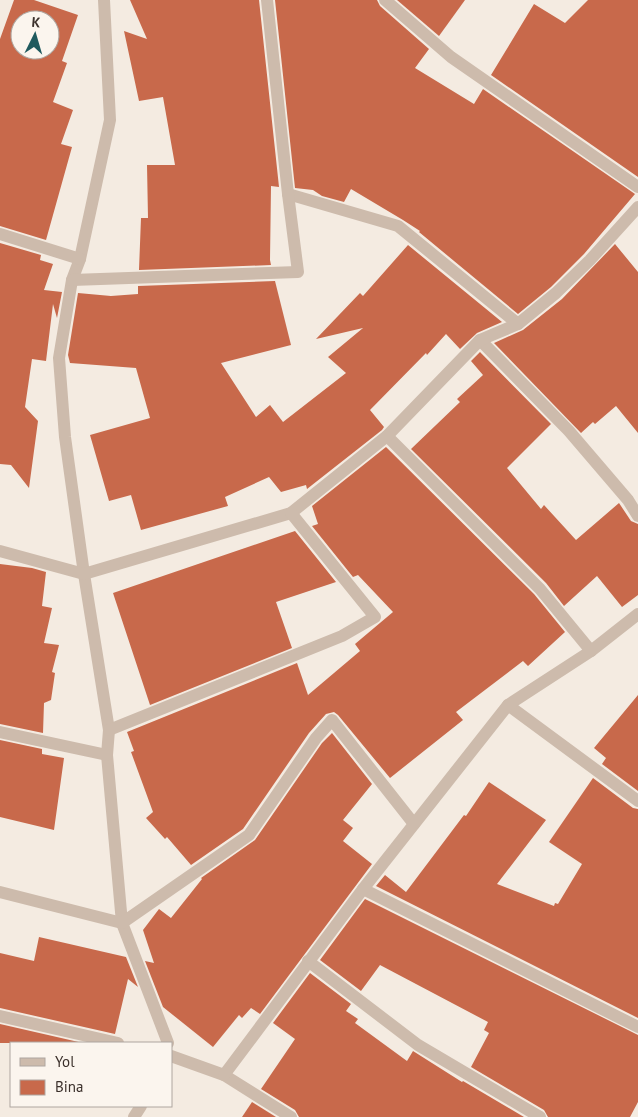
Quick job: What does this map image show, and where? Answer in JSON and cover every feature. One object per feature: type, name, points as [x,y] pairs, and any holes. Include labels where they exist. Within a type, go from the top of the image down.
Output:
[{"type":"street","points":[[104,0],[110,120],[80,260],[72,280],[59,358],[65,437],[84,574],[109,730],[107,755],[122,923],[168,1042]]},
{"type":"street","points":[[72,280],[298,272],[267,0]]},
{"type":"street","points":[[385,0],[451,57],[638,187]]},
{"type":"street","points":[[288,194],[398,226],[518,324]]},
{"type":"street","points":[[0,551],[84,574],[291,513],[387,436],[480,340],[518,324],[556,293],[590,260],[638,207]]},
{"type":"street","points":[[0,234],[80,260]]},
{"type":"street","points":[[480,340],[569,431],[628,500],[638,516]]},
{"type":"street","points":[[387,436],[540,589],[591,651]]},
{"type":"street","points":[[109,730],[342,636],[375,617],[291,513]]},
{"type":"street","points":[[224,1075],[363,889],[508,706],[591,651],[638,614]]},
{"type":"street","points":[[508,706],[638,801]]},
{"type":"street","points":[[0,892],[122,923],[249,835],[316,738],[332,720],[414,824]]},
{"type":"street","points":[[0,732],[107,755]]},
{"type":"street","points":[[363,889],[638,1027]]},
{"type":"street","points":[[308,962],[418,1045],[540,1117]]},
{"type":"street","points":[[0,1016],[114,1042]]},
{"type":"street","points":[[172,1056],[224,1075],[291,1117]]},
{"type":"building","points":[[14,0],[34,0],[78,15],[62,61],[67,63],[53,102],[73,110],[61,144],[72,147],[46,240],[0,226],[0,39],[10,11],[10,60],[60,60],[60,10],[10,10]]},
{"type":"building","points":[[130,0],[259,0],[279,187],[271,186],[271,265],[139,270],[141,218],[148,218],[147,165],[175,165],[163,97],[139,101],[124,31],[147,39]]},
{"type":"building","points":[[275,0],[377,0],[380,6],[429,49],[415,68],[474,104],[483,89],[635,194],[584,254],[551,287],[518,314],[420,231],[351,189],[344,202],[322,196],[313,190],[295,188]]},
{"type":"building","points":[[397,0],[465,0],[439,36]]},
{"type":"building","points":[[588,0],[638,0],[638,177],[491,75],[534,4],[565,23]]},
{"type":"building","points":[[0,243],[41,255],[40,260],[53,264],[44,290],[62,292],[57,318],[53,304],[46,361],[32,359],[25,407],[38,421],[29,488],[11,465],[0,464]]},
{"type":"building","points":[[615,244],[638,272],[638,433],[616,406],[581,433],[494,343],[523,330],[562,299]]},
{"type":"building","points":[[408,245],[502,322],[477,333],[460,349],[446,334],[370,410],[384,427],[382,430],[307,489],[306,485],[281,492],[269,477],[225,497],[228,506],[141,530],[131,495],[109,501],[90,435],[150,418],[136,368],[70,363],[68,355],[78,293],[111,296],[138,294],[138,286],[275,281],[291,345],[221,363],[256,417],[270,405],[283,422],[346,373],[328,357],[363,328],[316,339],[360,293],[363,296]]},
{"type":"building","points":[[480,352],[551,424],[507,468],[541,509],[544,505],[576,540],[619,503],[631,521],[638,524],[638,595],[622,607],[597,576],[564,606],[546,583],[411,449],[460,402],[457,399],[483,375],[471,361]]},
{"type":"building","points":[[386,447],[534,594],[565,632],[528,666],[523,661],[456,712],[463,720],[390,778],[338,715],[334,712],[326,714],[309,733],[243,829],[191,865],[167,837],[165,839],[146,818],[153,812],[131,752],[134,751],[127,732],[297,663],[308,695],[360,651],[355,644],[393,612],[358,575],[353,577],[312,526],[318,524],[312,506]]},
{"type":"building","points":[[295,531],[336,582],[276,602],[292,648],[150,705],[113,593]]},
{"type":"building","points":[[0,564],[32,568],[46,572],[42,606],[52,608],[44,643],[59,645],[52,672],[55,673],[51,700],[44,703],[43,733],[0,724]]},
{"type":"building","points":[[638,695],[638,791],[602,764],[606,758],[594,748]]},
{"type":"building","points":[[332,733],[372,784],[343,820],[353,828],[343,841],[372,864],[260,1014],[251,1008],[242,1018],[239,1015],[213,1047],[163,1007],[145,961],[154,963],[143,930],[159,909],[171,918],[201,878],[255,840],[322,743]]},
{"type":"building","points":[[0,740],[42,749],[42,754],[64,758],[54,830],[0,817]]},
{"type":"building","points":[[593,778],[633,808],[638,809],[638,1018],[376,886],[385,875],[406,892],[464,815],[466,816],[489,782],[546,820],[497,884],[554,906],[555,903],[558,904],[582,864],[549,842]]},
{"type":"building","points":[[365,899],[638,1035],[638,1102],[630,1117],[548,1117],[544,1110],[471,1067],[489,1033],[484,1030],[488,1022],[380,965],[361,991],[320,960]]},
{"type":"building","points":[[39,937],[126,957],[138,987],[128,979],[115,1034],[0,1008],[0,953],[34,961]]},
{"type":"building","points":[[310,973],[351,1004],[346,1011],[358,1019],[355,1023],[407,1061],[413,1051],[462,1082],[524,1117],[299,1117],[295,1110],[261,1089],[295,1039],[273,1023]]},
{"type":"building","points":[[0,1024],[79,1042],[10,1042],[0,1043]]},
{"type":"building","points":[[252,1102],[276,1117],[242,1117]]}]
